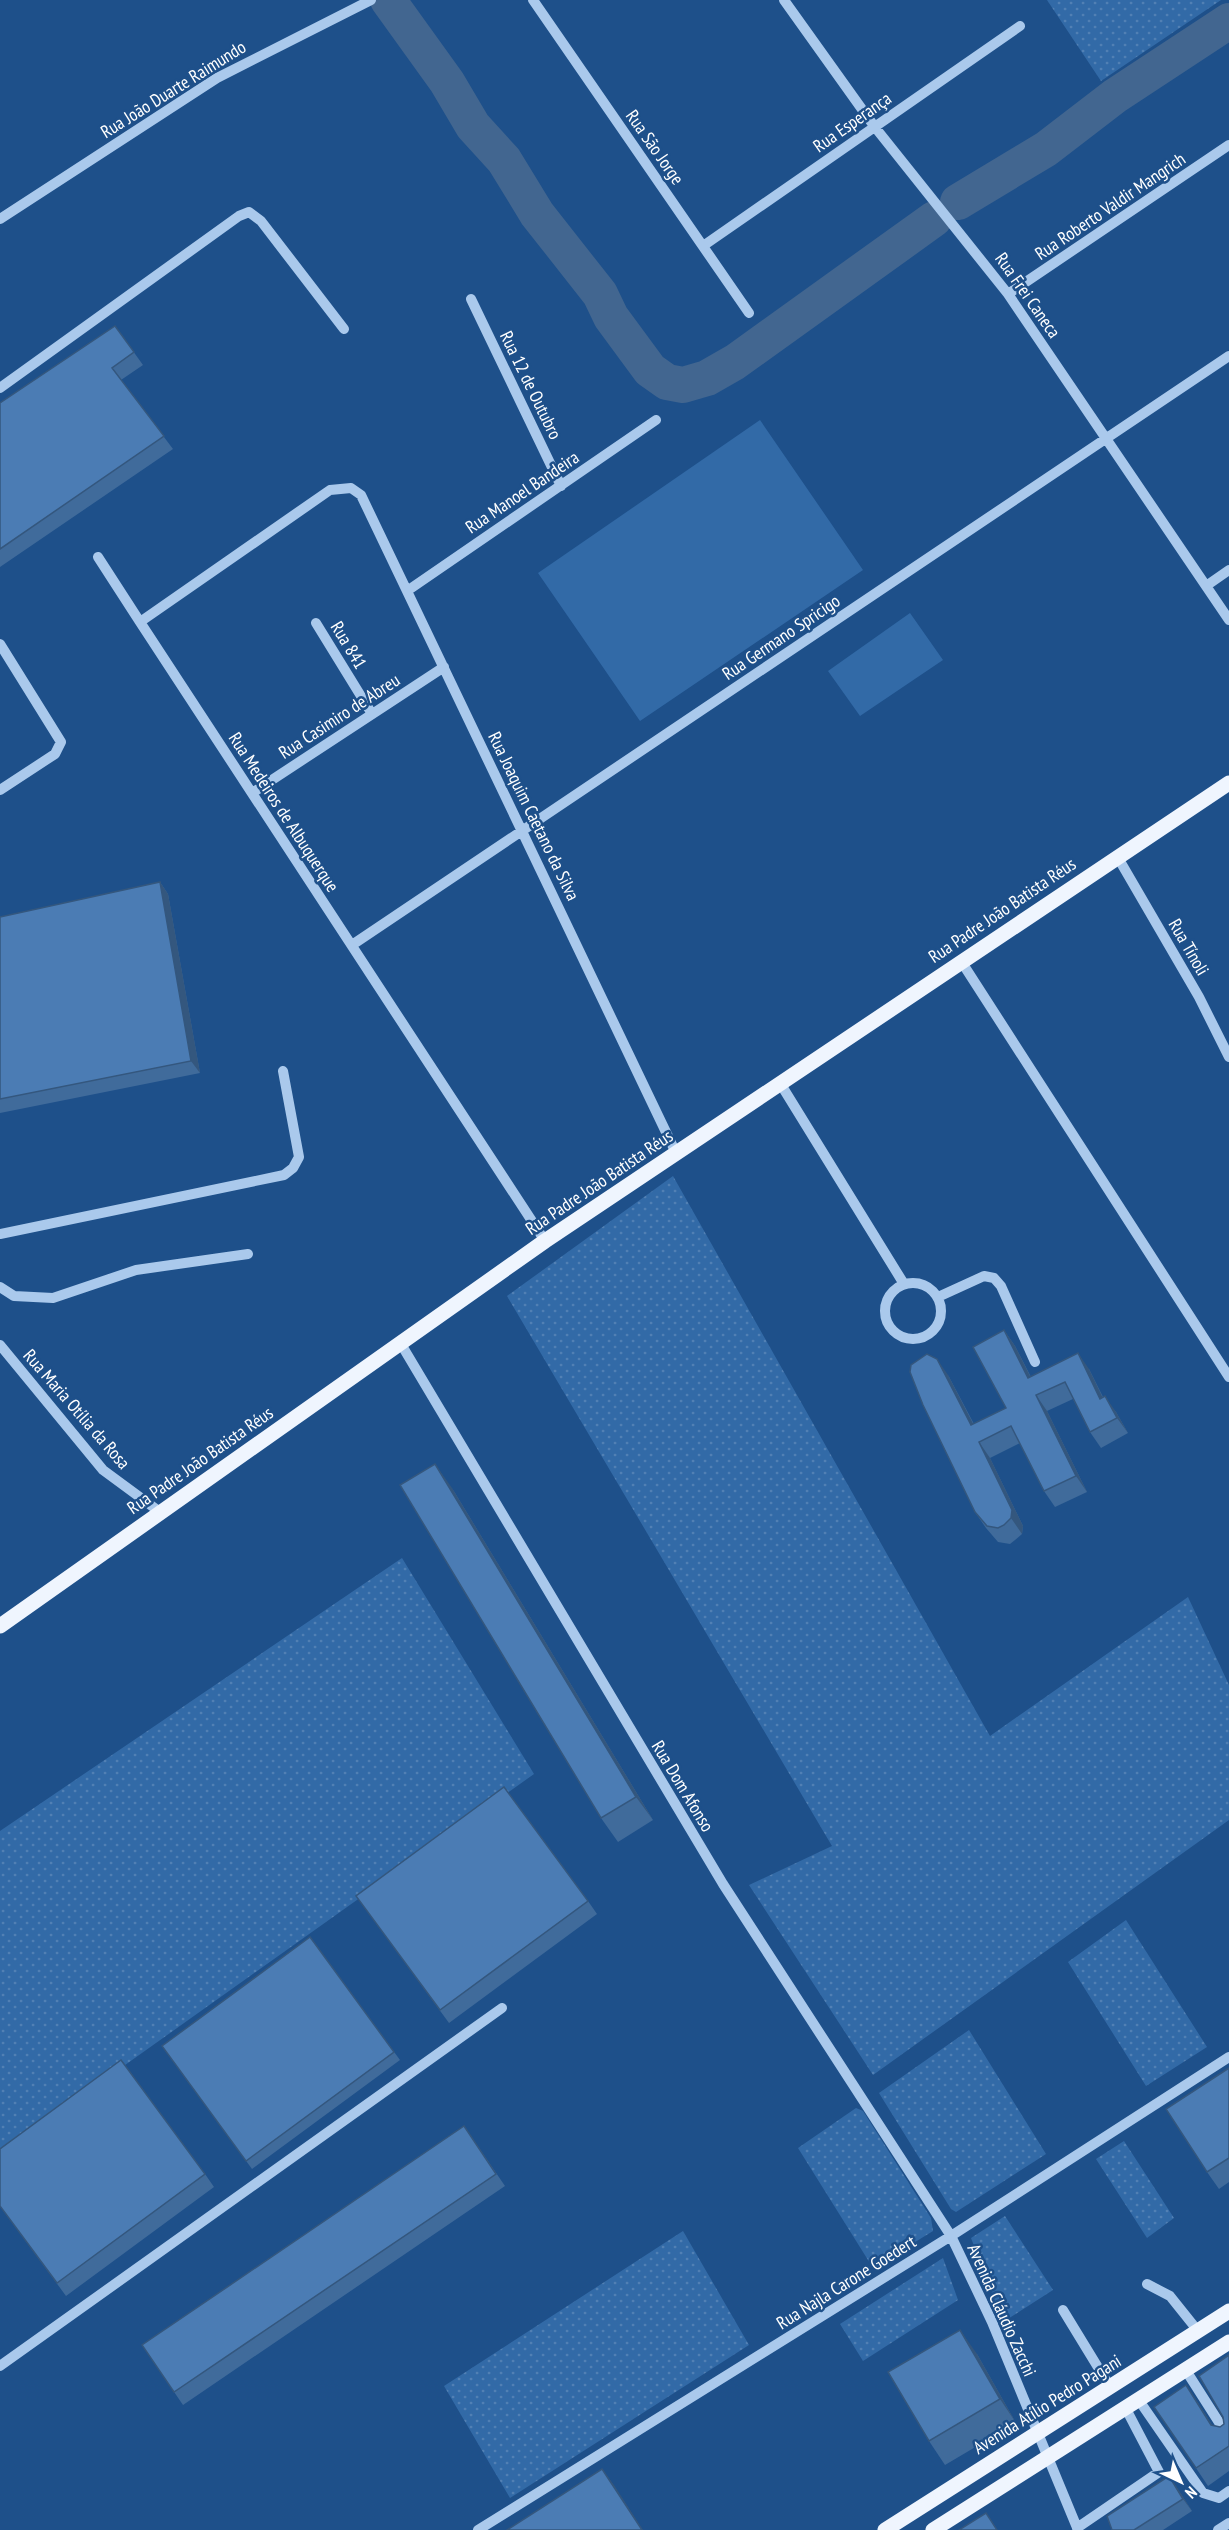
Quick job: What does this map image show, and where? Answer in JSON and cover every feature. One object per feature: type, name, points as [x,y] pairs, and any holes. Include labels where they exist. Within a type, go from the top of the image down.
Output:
[{"type":"main road","name":"Rua Padre João Batista Réus","points":[[0,1626],[545,1241],[1229,783]]},
{"type":"main road","name":"Avenida Atílio Pedro Pagani","points":[[885,2530],[1229,2311]]},
{"type":"main road","points":[[933,2530],[1229,2342]]},
{"type":"street","name":"Rua São Jorge","points":[[533,0],[749,313]]},
{"type":"street","name":"Rua Frei Caneca","points":[[784,0],[874,126],[1008,294],[1229,620]]},
{"type":"street","name":"Rua João Duarte Raimundo","points":[[0,219],[217,78],[368,1]]},
{"type":"street","name":"Rua Esperança","points":[[703,246],[1020,26]]},
{"type":"street","name":"Rua Roberto Valdir Mangrich","points":[[1008,294],[1229,145]]},
{"type":"street","points":[[0,388],[239,216],[249,212],[261,221],[344,329]]},
{"type":"street","name":"Rua 12 de Outubro","points":[[471,299],[561,486]]},
{"type":"street","name":"Rua Germano Spricigo","points":[[352,945],[1229,356]]},
{"type":"street","name":"Rua Manoel Bandeira","points":[[407,591],[656,420]]},
{"type":"street","name":"Rua Joaquim Caetano da Silva","points":[[140,622],[330,490],[351,488],[361,495],[676,1153]]},
{"type":"street","name":"Rua Medeiros de Albuquerque","points":[[98,556],[545,1241]]},
{"type":"street","points":[[1206,586],[1229,570]]},
{"type":"street","name":"Rua 841","points":[[316,623],[372,714]]},
{"type":"street","points":[[0,644],[61,742],[55,754],[0,790]]},
{"type":"street","name":"Rua Casimiro de Abreu","points":[[252,793],[444,667]]},
{"type":"street","name":"Rua Tínoli","points":[[1117,856],[1198,997],[1229,1058]]},
{"type":"street","points":[[961,961],[1229,1377]]},
{"type":"street","points":[[0,1233],[284,1175],[293,1168],[299,1157],[283,1071]]},
{"type":"street","points":[[780,1083],[904,1284]]},
{"type":"street","points":[[0,1287],[14,1296],[53,1298],[136,1270],[248,1254]]},
{"type":"street","points":[[938,1298],[984,1276],[994,1278],[1001,1286],[1035,1362]]},
{"type":"street","points":[[904,1284],[924,1284],[938,1298],[941,1314],[933,1330],[919,1339],[902,1337],[888,1326],[884,1310],[890,1293],[904,1284]]},
{"type":"street","name":"Rua Dom Afonso","points":[[401,1344],[723,1884],[951,2236]]},
{"type":"street","name":"Rua Maria Otília da Rosa","points":[[0,1345],[103,1470],[160,1512]]},
{"type":"street","points":[[0,2366],[502,2008]]},
{"type":"street","name":"Rua Najla Carone Goedert","points":[[478,2530],[951,2236],[1229,2057]]},
{"type":"street","name":"Avenida Cláudio Zacchi","points":[[951,2236],[992,2322],[1078,2529]]},
{"type":"street","points":[[1147,2284],[1170,2296],[1198,2331]]},
{"type":"street","points":[[1064,2310],[1110,2387]]},
{"type":"street","points":[[1185,2369],[1229,2438]]},
{"type":"street","points":[[1078,2529],[1159,2472],[1131,2403]]},
{"type":"street","points":[[1131,2403],[1203,2493],[1219,2498],[1229,2491]]},
{"type":"street","points":[[1218,2530],[1229,2523]]},
{"type":"shaded area","points":[[1047,0],[1221,0],[1101,81]]},
{"type":"shaded area","points":[[760,420],[863,570],[640,721],[538,573]]},
{"type":"shaded area","points":[[910,613],[943,660],[860,716],[828,671]]},
{"type":"shaded area","points":[[673,1176],[990,1736],[1188,1597],[1229,1685],[1229,1820],[873,2075],[749,1885],[832,1846],[507,1296]]},
{"type":"shaded area","points":[[402,1558],[534,1774],[0,2154],[0,1831]]},
{"type":"shaded area","points":[[1126,1920],[1207,2047],[1146,2086],[1068,1962]]},
{"type":"shaded area","points":[[969,2030],[1046,2154],[956,2212],[951,2209],[879,2093]]},
{"type":"shaded area","points":[[856,2108],[863,2111],[931,2218],[933,2231],[873,2268],[798,2148]]},
{"type":"shaded area","points":[[1124,2141],[1174,2218],[1147,2238],[1096,2159]]},
{"type":"shaded area","points":[[1005,2216],[1053,2290],[1003,2322],[971,2238]]},
{"type":"shaded area","points":[[683,2231],[749,2345],[510,2498],[444,2386]]},
{"type":"shaded area","points":[[943,2258],[958,2300],[863,2361],[840,2324]]},
{"type":"building","points":[[115,326],[134,352],[112,368],[164,436],[0,549],[0,403]]},
{"type":"building","points":[[160,882],[191,1061],[0,1099],[0,917]]},
{"type":"building","points":[[1004,1330],[1028,1378],[1078,1353],[1100,1399],[1105,1396],[1117,1418],[1090,1432],[1065,1382],[1036,1395],[1076,1476],[1044,1491],[1011,1426],[979,1442],[1012,1510],[1011,1518],[998,1528],[987,1526],[975,1512],[923,1405],[910,1372],[911,1365],[927,1354],[937,1359],[971,1425],[1006,1408],[973,1347]]},
{"type":"building","points":[[435,1464],[636,1797],[601,1818],[400,1485]]},
{"type":"building","points":[[504,1787],[588,1901],[440,2010],[356,1896]]},
{"type":"building","points":[[310,1937],[394,2052],[246,2161],[162,2046]]},
{"type":"building","points":[[121,2060],[205,2174],[57,2283],[0,2206],[0,2149]]},
{"type":"building","points":[[1229,2068],[1229,2158],[1207,2172],[1166,2109]]},
{"type":"building","points":[[464,2126],[496,2174],[174,2392],[142,2345]]},
{"type":"building","points":[[960,2330],[1000,2399],[929,2441],[888,2372]]},
{"type":"building","points":[[1229,2355],[1229,2446],[1196,2468],[1154,2407],[1186,2385],[1211,2425],[1220,2427],[1224,2424],[1223,2417],[1199,2376]]},
{"type":"building","points":[[602,2469],[642,2530],[507,2530]]},
{"type":"building","points":[[1169,2476],[1183,2499],[1134,2530],[1112,2530],[1107,2516]]},
{"type":"building","points":[[986,2513],[997,2530],[959,2530]]},
{"type":"waterway","points":[[388,0],[447,82],[473,126],[504,160],[537,214],[600,294],[611,317],[650,370],[667,382],[683,385],[707,378],[735,362],[934,219]]},
{"type":"waterway","points":[[958,202],[1046,149],[1115,96],[1229,21]]}]
